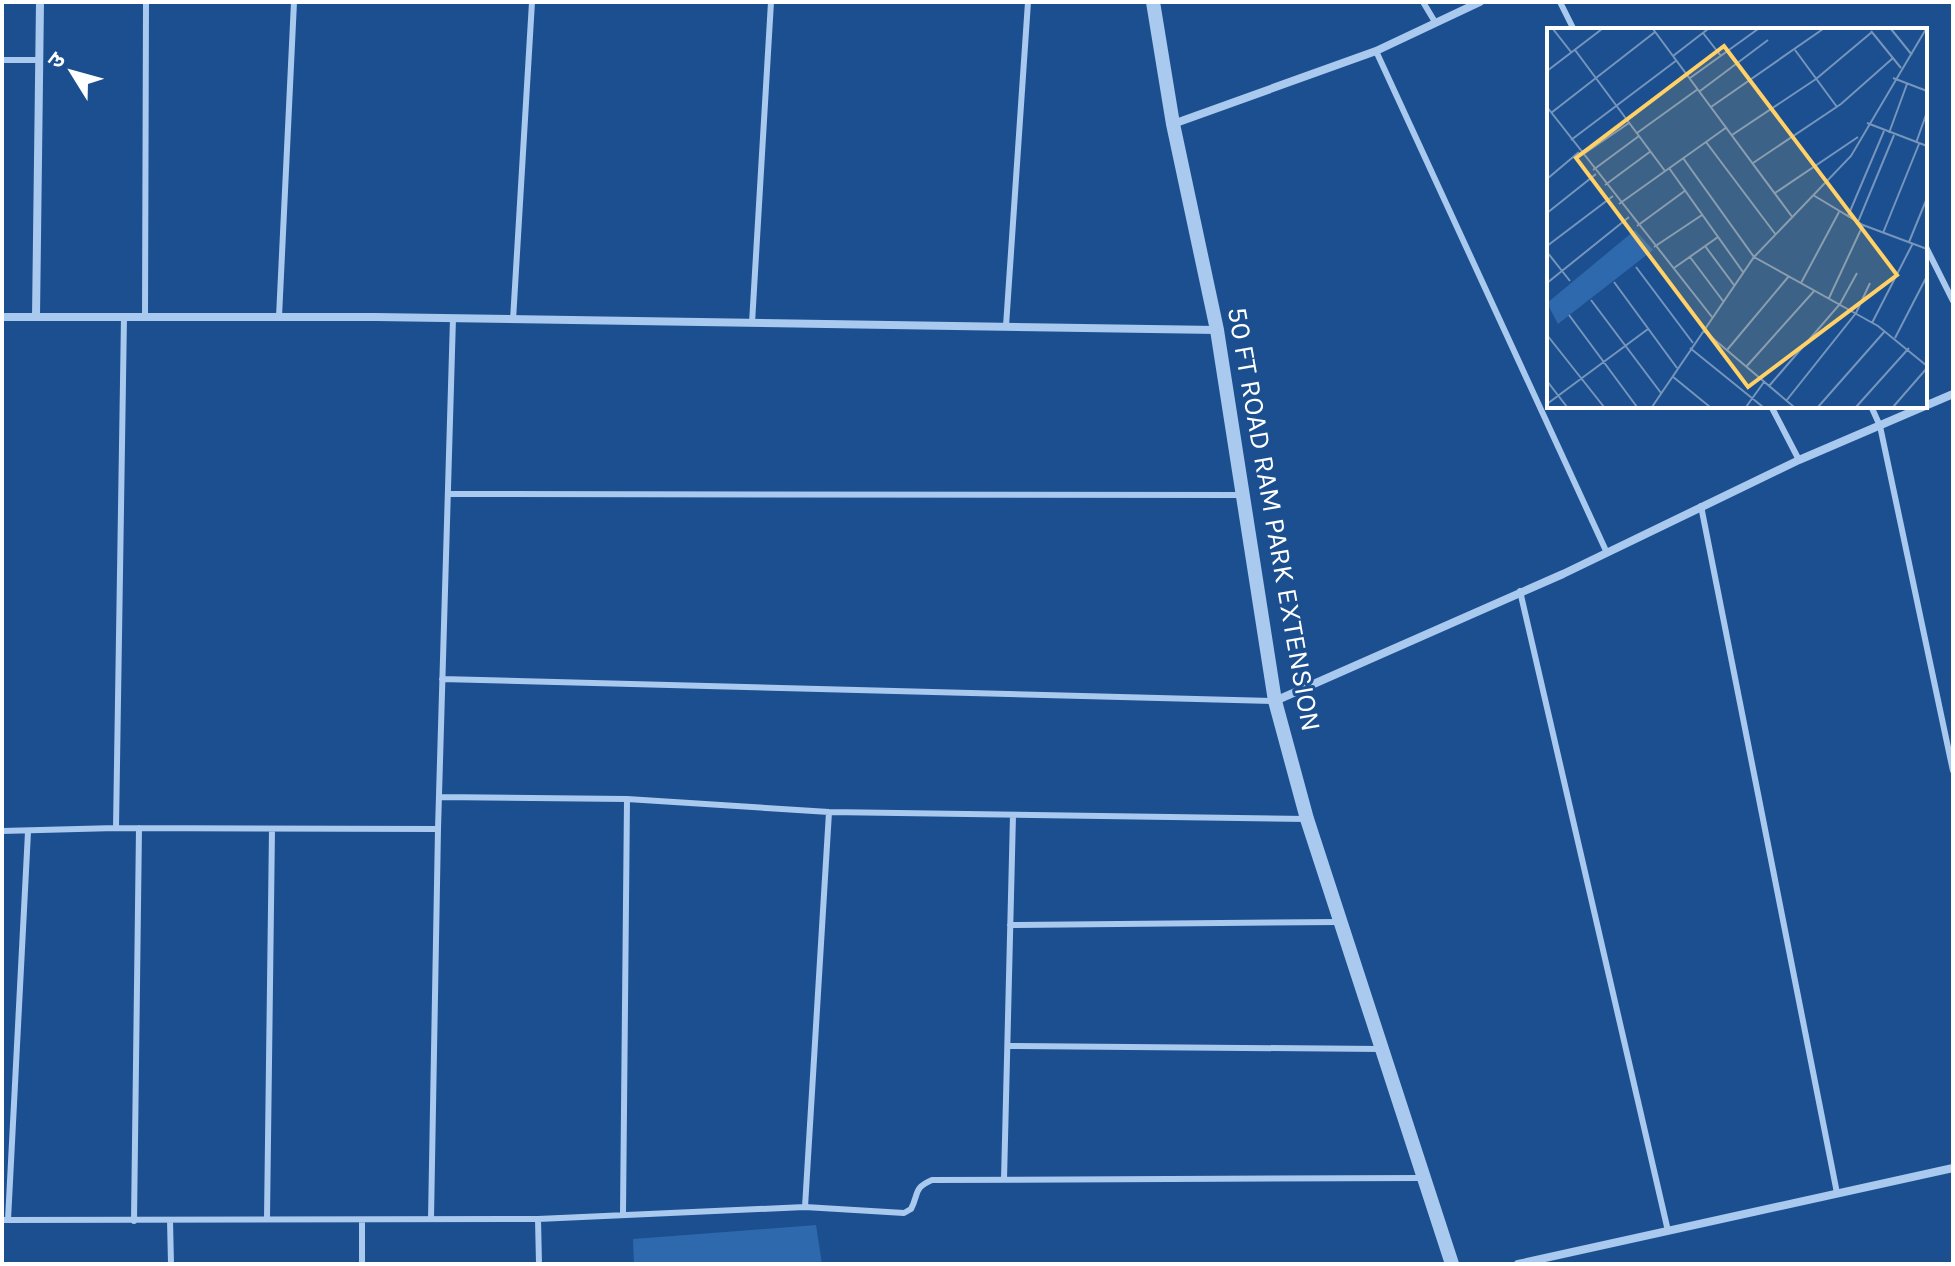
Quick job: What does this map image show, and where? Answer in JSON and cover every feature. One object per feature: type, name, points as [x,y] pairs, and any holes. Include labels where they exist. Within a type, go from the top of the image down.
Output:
[{"type":"street","points":[[36,317],[40,2]]},
{"type":"street","name":"50 FT ROAD RAM PARK EXTENSION","points":[[1153,2],[1173,124],[1217,330],[1275,701],[1307,819],[1452,1264]]},
{"type":"street","points":[[1173,124],[1376,51],[1480,2]]},
{"type":"street","points":[[2,317],[453,318],[1217,330]]},
{"type":"street","points":[[1927,405],[1953,394]]},
{"type":"street","points":[[1275,701],[1607,553],[1799,460],[1921,408]]},
{"type":"street","points":[[1518,1264],[1953,1168]]},
{"type":"lane","points":[[145,317],[146,2]]},
{"type":"lane","points":[[279,317],[294,2]]},
{"type":"lane","points":[[513,320],[532,2]]},
{"type":"lane","points":[[752,323],[771,2]]},
{"type":"lane","points":[[1006,326],[1028,2]]},
{"type":"lane","points":[[1423,2],[1435,22]]},
{"type":"lane","points":[[1560,2],[1573,28]]},
{"type":"lane","points":[[1376,51],[1607,553]]},
{"type":"lane","points":[[2,60],[40,60]]},
{"type":"lane","points":[[1927,249],[1953,301]]},
{"type":"lane","points":[[116,828],[124,317]]},
{"type":"lane","points":[[431,1219],[438,829],[453,318]]},
{"type":"lane","points":[[1772,408],[1799,460]]},
{"type":"lane","points":[[1872,408],[1880,426],[1953,771]]},
{"type":"lane","points":[[448,494],[1242,495]]},
{"type":"lane","points":[[1701,506],[1837,1193]]},
{"type":"lane","points":[[1520,591],[1668,1231]]},
{"type":"lane","points":[[442,679],[1275,701]]},
{"type":"lane","points":[[439,797],[627,799],[829,812],[1307,819]]},
{"type":"lane","points":[[623,1213],[627,799]]},
{"type":"lane","points":[[805,1207],[829,812]]},
{"type":"lane","points":[[1004,1180],[1013,815]]},
{"type":"lane","points":[[2,831],[116,828],[438,829]]},
{"type":"lane","points":[[134,1221],[139,828]]},
{"type":"lane","points":[[267,1218],[272,829]]},
{"type":"lane","points":[[28,832],[5,1220],[538,1219],[805,1207],[904,1213],[911,1209],[916,1191],[932,1180],[1425,1178]]},
{"type":"lane","points":[[1010,925],[1342,922]]},
{"type":"lane","points":[[1008,1046],[1384,1049]]},
{"type":"lane","points":[[538,1219],[539,1264]]},
{"type":"lane","points":[[170,1220],[171,1264]]},
{"type":"lane","points":[[362,1221],[362,1264]]},
{"type":"shaded area","points":[[816,1225],[822,1264],[634,1264],[633,1239]]}]
